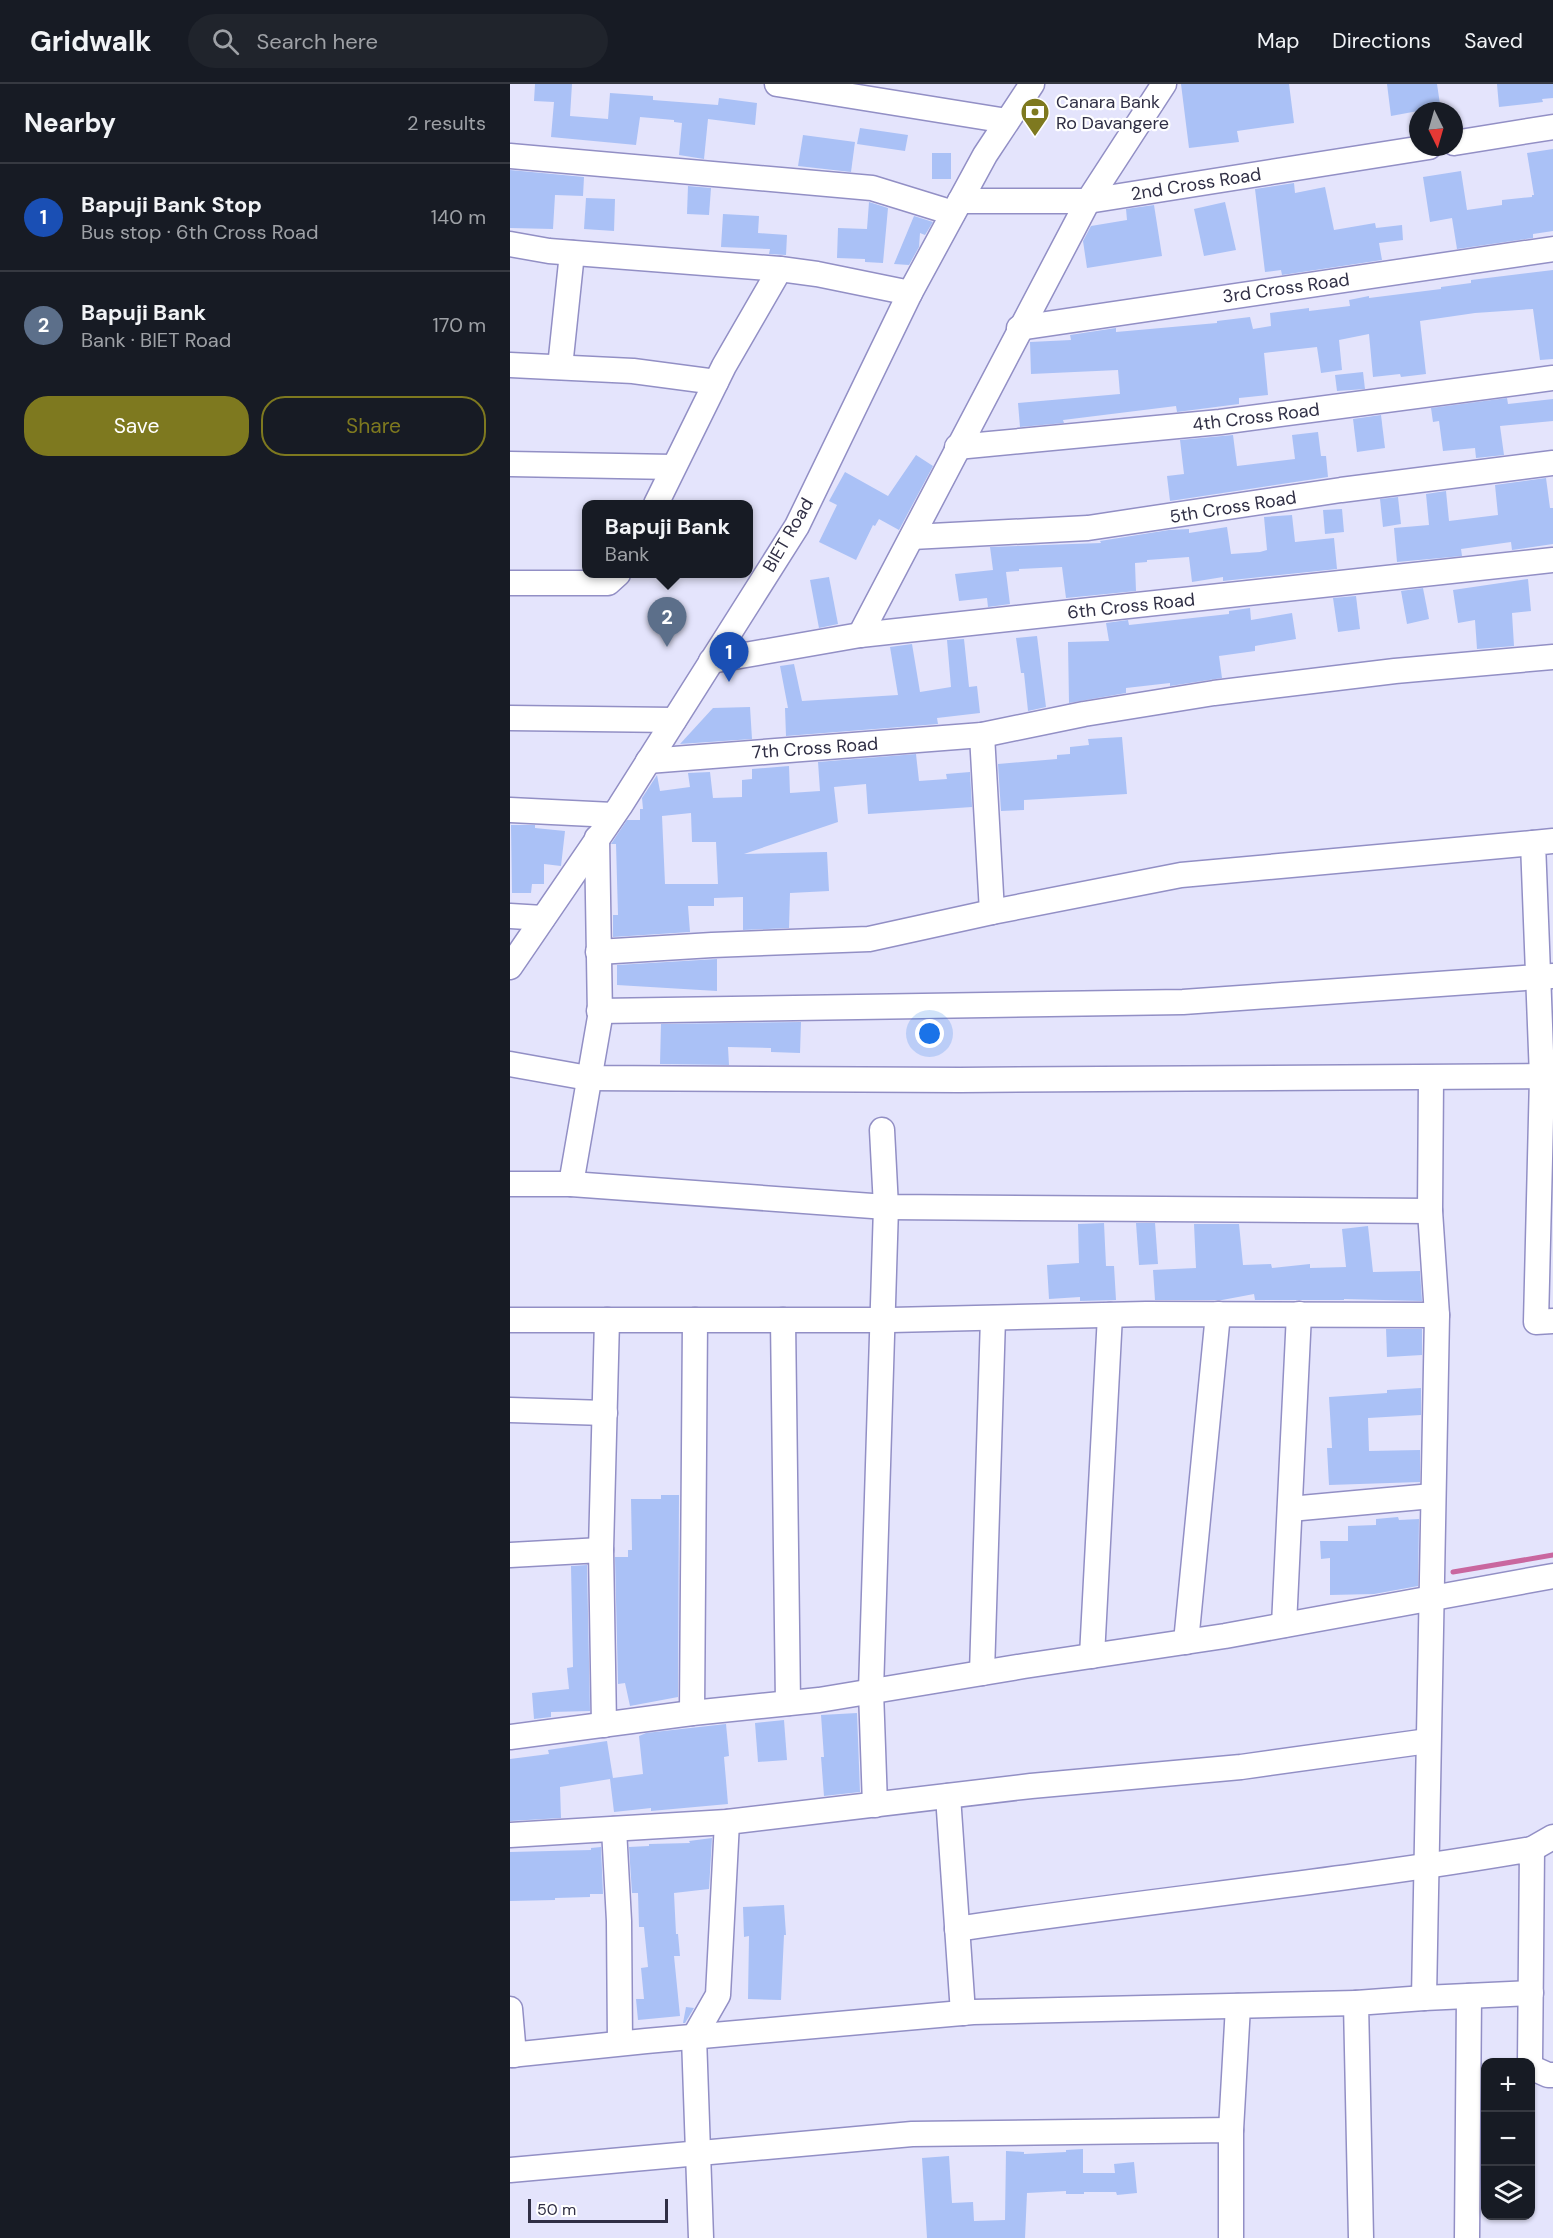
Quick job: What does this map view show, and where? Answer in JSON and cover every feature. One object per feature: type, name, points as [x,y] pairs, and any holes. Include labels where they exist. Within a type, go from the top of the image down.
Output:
[{"type":"street","points":[[777,84],[1008,121]]},
{"type":"street","name":"BIET Road","points":[[510,966],[613,815],[796,526],[910,293],[985,155],[1032,84]]},
{"type":"street","points":[[860,635],[1019,328],[1088,201],[1164,84]]},
{"type":"street","points":[[1463,142],[1553,127]]},
{"type":"street","name":"2nd Cross Road","points":[[510,156],[873,188],[957,207],[1088,201],[1409,150]]},
{"type":"street","points":[[510,244],[572,253],[780,269],[817,274],[910,293]]},
{"type":"street","name":"3rd Cross Road","points":[[1019,328],[1553,249]]},
{"type":"street","points":[[560,367],[572,253]]},
{"type":"street","points":[[658,500],[716,382],[780,269]]},
{"type":"street","points":[[510,365],[633,371],[716,382]]},
{"type":"street","name":"4th Cross Road","points":[[957,447],[1220,422],[1553,378]]},
{"type":"street","name":"5th Cross Road","points":[[912,537],[1088,528],[1353,489],[1553,463]]},
{"type":"street","points":[[510,464],[673,467]]},
{"type":"street","name":"6th Cross Road","points":[[711,661],[860,635],[1553,560]]},
{"type":"street","points":[[510,583],[608,583],[613,578]]},
{"type":"street","name":"7th Cross Road","points":[[648,760],[982,735],[1084,714],[1215,693],[1395,671],[1553,657]]},
{"type":"street","points":[[510,718],[674,720]]},
{"type":"street","points":[[982,735],[992,912]]},
{"type":"street","points":[[510,810],[613,815]]},
{"type":"street","points":[[571,1184],[600,1017],[597,838]]},
{"type":"street","points":[[598,952],[869,939],[1181,875],[1543,842],[1548,1076],[1546,1200],[1536,1322],[1553,1321]]},
{"type":"street","points":[[510,916],[543,918]]},
{"type":"street","points":[[599,1011],[1182,1002],[1546,977]]},
{"type":"street","points":[[510,1064],[588,1078],[960,1080],[1548,1076]]},
{"type":"street","points":[[1424,1998],[1437,1315],[1430,1210],[1431,1078]]},
{"type":"street","points":[[875,1805],[871,1691],[886,1207],[882,1130]]},
{"type":"street","points":[[510,1184],[571,1184],[886,1207],[1430,1210]]},
{"type":"street","points":[[510,1320],[881,1320],[1218,1314],[1437,1315]]},
{"type":"street","points":[[1186,1642],[1218,1314]]},
{"type":"street","points":[[1284,1625],[1299,1314]]},
{"type":"street","points":[[1092,1656],[1110,1315]]},
{"type":"street","points":[[982,1673],[993,1318]]},
{"type":"street","points":[[604,1725],[601,1550],[607,1320]]},
{"type":"street","points":[[692,1713],[695,1320]]},
{"type":"street","points":[[783,1320],[788,1703]]},
{"type":"street","points":[[510,1410],[604,1413]]},
{"type":"street","points":[[1290,1509],[1432,1496]]},
{"type":"street","points":[[510,1555],[601,1550]]},
{"type":"street","points":[[510,1737],[871,1691],[1186,1642],[1553,1576]]},
{"type":"street","points":[[510,1835],[727,1822],[1031,1786],[1241,1767],[1428,1741]]},
{"type":"street","points":[[948,1796],[963,2013]]},
{"type":"street","points":[[701,2238],[694,2037],[718,1995],[727,1822]]},
{"type":"street","points":[[614,1829],[619,1921],[620,2043]]},
{"type":"street","points":[[957,1929],[1165,1900],[1426,1868],[1532,1849],[1553,1837]]},
{"type":"street","points":[[1530,2058],[1532,1849]]},
{"type":"street","points":[[510,2009],[512,2055],[620,2043],[963,2013],[1356,2003],[1531,1994]]},
{"type":"street","points":[[1467,2238],[1469,1996]]},
{"type":"street","points":[[1356,2003],[1361,2238]]},
{"type":"street","points":[[1231,2238],[1231,2130],[1238,2006]]},
{"type":"street","points":[[1535,2069],[1553,2075]]},
{"type":"street","points":[[510,2170],[912,2133],[1231,2130]]},
{"type":"building","points":[[535,84],[572,84],[570,116],[608,119],[610,93],[653,96],[653,100],[718,105],[719,98],[757,103],[755,125],[708,119],[704,159],[679,155],[682,123],[674,122],[674,120],[640,117],[636,145],[551,137],[554,102],[534,101]]},
{"type":"building","points":[[1181,84],[1289,84],[1294,123],[1237,131],[1239,142],[1189,148]]},
{"type":"building","points":[[1387,84],[1437,84],[1440,102],[1409,102],[1409,113],[1391,116]]},
{"type":"building","points":[[1497,84],[1553,84],[1553,98],[1542,99],[1543,102],[1499,107]]},
{"type":"building","points":[[860,128],[908,135],[905,151],[857,144]]},
{"type":"building","points":[[803,135],[855,142],[851,172],[798,166]]},
{"type":"building","points":[[1553,149],[1553,231],[1533,234],[1533,238],[1457,249],[1452,218],[1430,222],[1423,177],[1461,171],[1467,210],[1502,205],[1502,200],[1534,195],[1527,153]]},
{"type":"building","points":[[932,153],[951,153],[951,179],[932,179]]},
{"type":"building","points":[[510,170],[584,177],[583,196],[555,195],[553,229],[510,228]]},
{"type":"building","points":[[1294,183],[1295,193],[1325,187],[1334,230],[1375,223],[1376,228],[1402,225],[1403,240],[1379,243],[1382,260],[1282,275],[1281,270],[1265,272],[1255,189]]},
{"type":"building","points":[[688,186],[711,188],[709,215],[687,214]]},
{"type":"building","points":[[586,198],[615,199],[614,231],[584,229]]},
{"type":"building","points":[[869,202],[888,208],[883,263],[865,262],[865,259],[837,258],[838,228],[867,229]]},
{"type":"building","points":[[1225,202],[1236,250],[1204,256],[1194,209]]},
{"type":"building","points":[[1154,205],[1162,256],[1087,268],[1083,241],[1091,226],[1127,220],[1126,209]]},
{"type":"building","points":[[723,214],[759,216],[758,233],[787,235],[786,255],[769,254],[770,249],[721,247]]},
{"type":"building","points":[[914,216],[933,222],[925,235],[920,233],[919,247],[909,265],[894,264]]},
{"type":"building","points":[[1553,270],[1553,359],[1540,360],[1533,309],[1475,313],[1420,321],[1426,374],[1373,377],[1369,334],[1339,340],[1342,370],[1321,373],[1317,347],[1264,353],[1268,395],[1239,398],[1239,404],[1177,412],[1176,406],[1063,420],[1064,423],[1020,427],[1018,403],[1120,394],[1118,370],[1031,374],[1030,342],[1071,340],[1070,335],[1116,328],[1116,332],[1217,323],[1217,321],[1250,317],[1253,329],[1271,326],[1270,313],[1350,306],[1349,300],[1369,296],[1369,298],[1441,289],[1441,287],[1471,283],[1471,280]]},
{"type":"building","points":[[1363,372],[1365,389],[1337,391],[1335,375]]},
{"type":"building","points":[[1507,398],[1508,404],[1553,399],[1553,421],[1500,426],[1504,455],[1476,458],[1475,448],[1443,451],[1439,421],[1433,422],[1431,408]]},
{"type":"building","points":[[1381,415],[1385,448],[1357,452],[1353,419]]},
{"type":"building","points":[[1318,432],[1321,456],[1326,456],[1328,477],[1170,501],[1167,476],[1184,474],[1180,440],[1233,435],[1237,466],[1295,459],[1292,435]]},
{"type":"building","points":[[916,455],[933,466],[899,530],[879,519],[875,526],[873,525],[856,560],[819,542],[837,505],[829,501],[845,472],[888,496]]},
{"type":"building","points":[[1546,478],[1550,508],[1553,508],[1553,544],[1512,550],[1511,542],[1461,549],[1462,556],[1397,562],[1394,528],[1429,525],[1426,494],[1446,491],[1449,521],[1498,515],[1495,485]]},
{"type":"building","points":[[1398,497],[1401,524],[1383,527],[1380,499]]},
{"type":"building","points":[[1342,509],[1344,532],[1325,534],[1323,510]]},
{"type":"building","points":[[1292,515],[1295,542],[1334,538],[1337,569],[1223,581],[1223,577],[1192,582],[1189,557],[1147,560],[1147,562],[1135,563],[1136,591],[1066,598],[1062,567],[1019,569],[1019,571],[1006,572],[1010,604],[988,607],[987,598],[959,601],[955,574],[993,570],[990,547],[1101,543],[1100,541],[1169,530],[1189,529],[1189,533],[1227,527],[1231,554],[1260,552],[1267,550],[1264,517]]},
{"type":"building","points":[[829,577],[838,624],[819,628],[810,580]]},
{"type":"building","points":[[1528,579],[1531,611],[1512,613],[1514,646],[1477,649],[1475,620],[1458,623],[1453,590]]},
{"type":"building","points":[[1423,588],[1429,619],[1407,624],[1401,591]]},
{"type":"building","points":[[1356,596],[1360,629],[1338,632],[1333,598]]},
{"type":"building","points":[[1250,608],[1251,620],[1292,613],[1296,639],[1255,646],[1255,651],[1219,656],[1222,678],[1170,686],[1170,683],[1126,688],[1126,693],[1069,703],[1068,642],[1109,641],[1106,623],[1128,620],[1129,625],[1229,614],[1229,611]]},
{"type":"building","points":[[1037,636],[1046,707],[1028,711],[1024,673],[1021,673],[1016,638]]},
{"type":"building","points":[[964,639],[969,687],[977,686],[980,713],[937,718],[938,724],[786,736],[785,708],[788,708],[780,666],[794,664],[802,701],[898,695],[890,647],[912,644],[920,692],[951,687],[947,640]]},
{"type":"building","points":[[750,707],[752,739],[680,744],[713,708]]},
{"type":"building","points":[[1122,737],[1127,794],[1024,800],[1024,810],[1001,811],[998,764],[1057,759],[1057,755],[1070,754],[1070,747],[1089,745],[1088,739]]},
{"type":"building","points":[[916,754],[919,781],[947,779],[946,774],[970,772],[972,807],[868,814],[866,784],[834,787],[838,822],[744,854],[827,852],[829,891],[790,893],[789,928],[743,930],[743,897],[714,898],[714,906],[688,906],[690,932],[613,937],[613,915],[618,915],[616,844],[611,844],[627,820],[640,820],[640,809],[643,809],[642,798],[657,775],[660,791],[690,787],[688,773],[710,772],[713,798],[742,797],[742,780],[752,779],[752,769],[789,766],[790,793],[820,791],[818,762]],"holes":[[[691,813],[692,842],[716,842],[718,884],[665,884],[662,816]]]},
{"type":"building","points":[[511,825],[535,825],[535,828],[565,831],[561,866],[544,864],[544,884],[532,884],[531,893],[512,893]]},
{"type":"building","points":[[717,959],[717,991],[617,985],[617,965]]},
{"type":"building","points":[[801,1022],[800,1053],[771,1052],[771,1048],[728,1047],[729,1065],[660,1064],[661,1024]]},
{"type":"building","points":[[1104,1223],[1106,1266],[1114,1266],[1116,1300],[1080,1301],[1080,1297],[1049,1299],[1047,1265],[1079,1263],[1078,1224]]},
{"type":"building","points":[[1136,1223],[1155,1223],[1158,1264],[1139,1265]]},
{"type":"building","points":[[1194,1224],[1239,1224],[1243,1265],[1271,1264],[1272,1268],[1310,1264],[1310,1268],[1346,1267],[1342,1229],[1368,1226],[1373,1272],[1420,1271],[1422,1301],[1255,1300],[1254,1294],[1222,1300],[1155,1300],[1153,1270],[1196,1268]]},
{"type":"building","points":[[1386,1329],[1422,1329],[1422,1355],[1387,1357]]},
{"type":"building","points":[[1421,1388],[1421,1415],[1368,1418],[1369,1451],[1420,1450],[1420,1482],[1329,1485],[1327,1448],[1332,1448],[1329,1397]]},
{"type":"building","points":[[661,1495],[679,1495],[678,1697],[630,1706],[625,1683],[618,1684],[615,1557],[628,1557],[628,1550],[632,1550],[631,1499],[661,1499]]},
{"type":"building","points":[[1398,1517],[1399,1520],[1419,1519],[1418,1586],[1374,1594],[1330,1595],[1330,1558],[1321,1559],[1320,1541],[1348,1541],[1348,1526],[1376,1525],[1376,1519]]},
{"type":"building","points":[[587,1565],[590,1711],[551,1712],[551,1717],[534,1719],[532,1693],[569,1689],[567,1668],[573,1667],[571,1566]]},
{"type":"building","points":[[857,1713],[860,1792],[824,1796],[821,1715]]},
{"type":"building","points":[[784,1720],[787,1760],[758,1762],[755,1723]]},
{"type":"building","points":[[726,1724],[729,1756],[724,1757],[728,1804],[614,1812],[610,1779],[560,1787],[561,1818],[510,1821],[510,1759],[549,1754],[548,1750],[607,1741],[613,1778],[643,1774],[639,1736],[646,1733]]},
{"type":"building","points":[[712,1838],[709,1889],[674,1893],[676,1934],[678,1934],[680,1956],[674,1956],[680,2016],[638,2020],[636,1999],[644,1999],[641,1968],[648,1967],[644,1927],[639,1927],[638,1893],[632,1893],[629,1847],[690,1843],[689,1841]]},
{"type":"building","points":[[601,1847],[603,1894],[590,1894],[590,1897],[555,1898],[555,1900],[510,1901],[510,1852],[591,1850],[591,1848]]},
{"type":"building","points":[[784,1905],[786,1935],[784,1935],[781,2000],[748,1999],[749,1936],[744,1937],[743,1907]]},
{"type":"building","points":[[686,2007],[694,2008],[683,2023]]},
{"type":"building","points":[[1083,2149],[1083,2173],[1115,2173],[1114,2164],[1134,2162],[1137,2193],[1066,2194],[1066,2191],[1027,2193],[1025,2238],[927,2238],[922,2158],[949,2156],[952,2203],[973,2202],[974,2221],[1005,2220],[1006,2151],[1024,2152],[1024,2154]]},
{"type":"waterway","points":[[1453,1572],[1553,1555]]},
{"type":"place","name":"Canara Bank Ro Davangere","points":[[1035,138]]},
{"type":"place","name":"Bapuji Bank","points":[[667,647]]},
{"type":"place","name":"Bapuji Bank Stop","points":[[729,682]]}]
